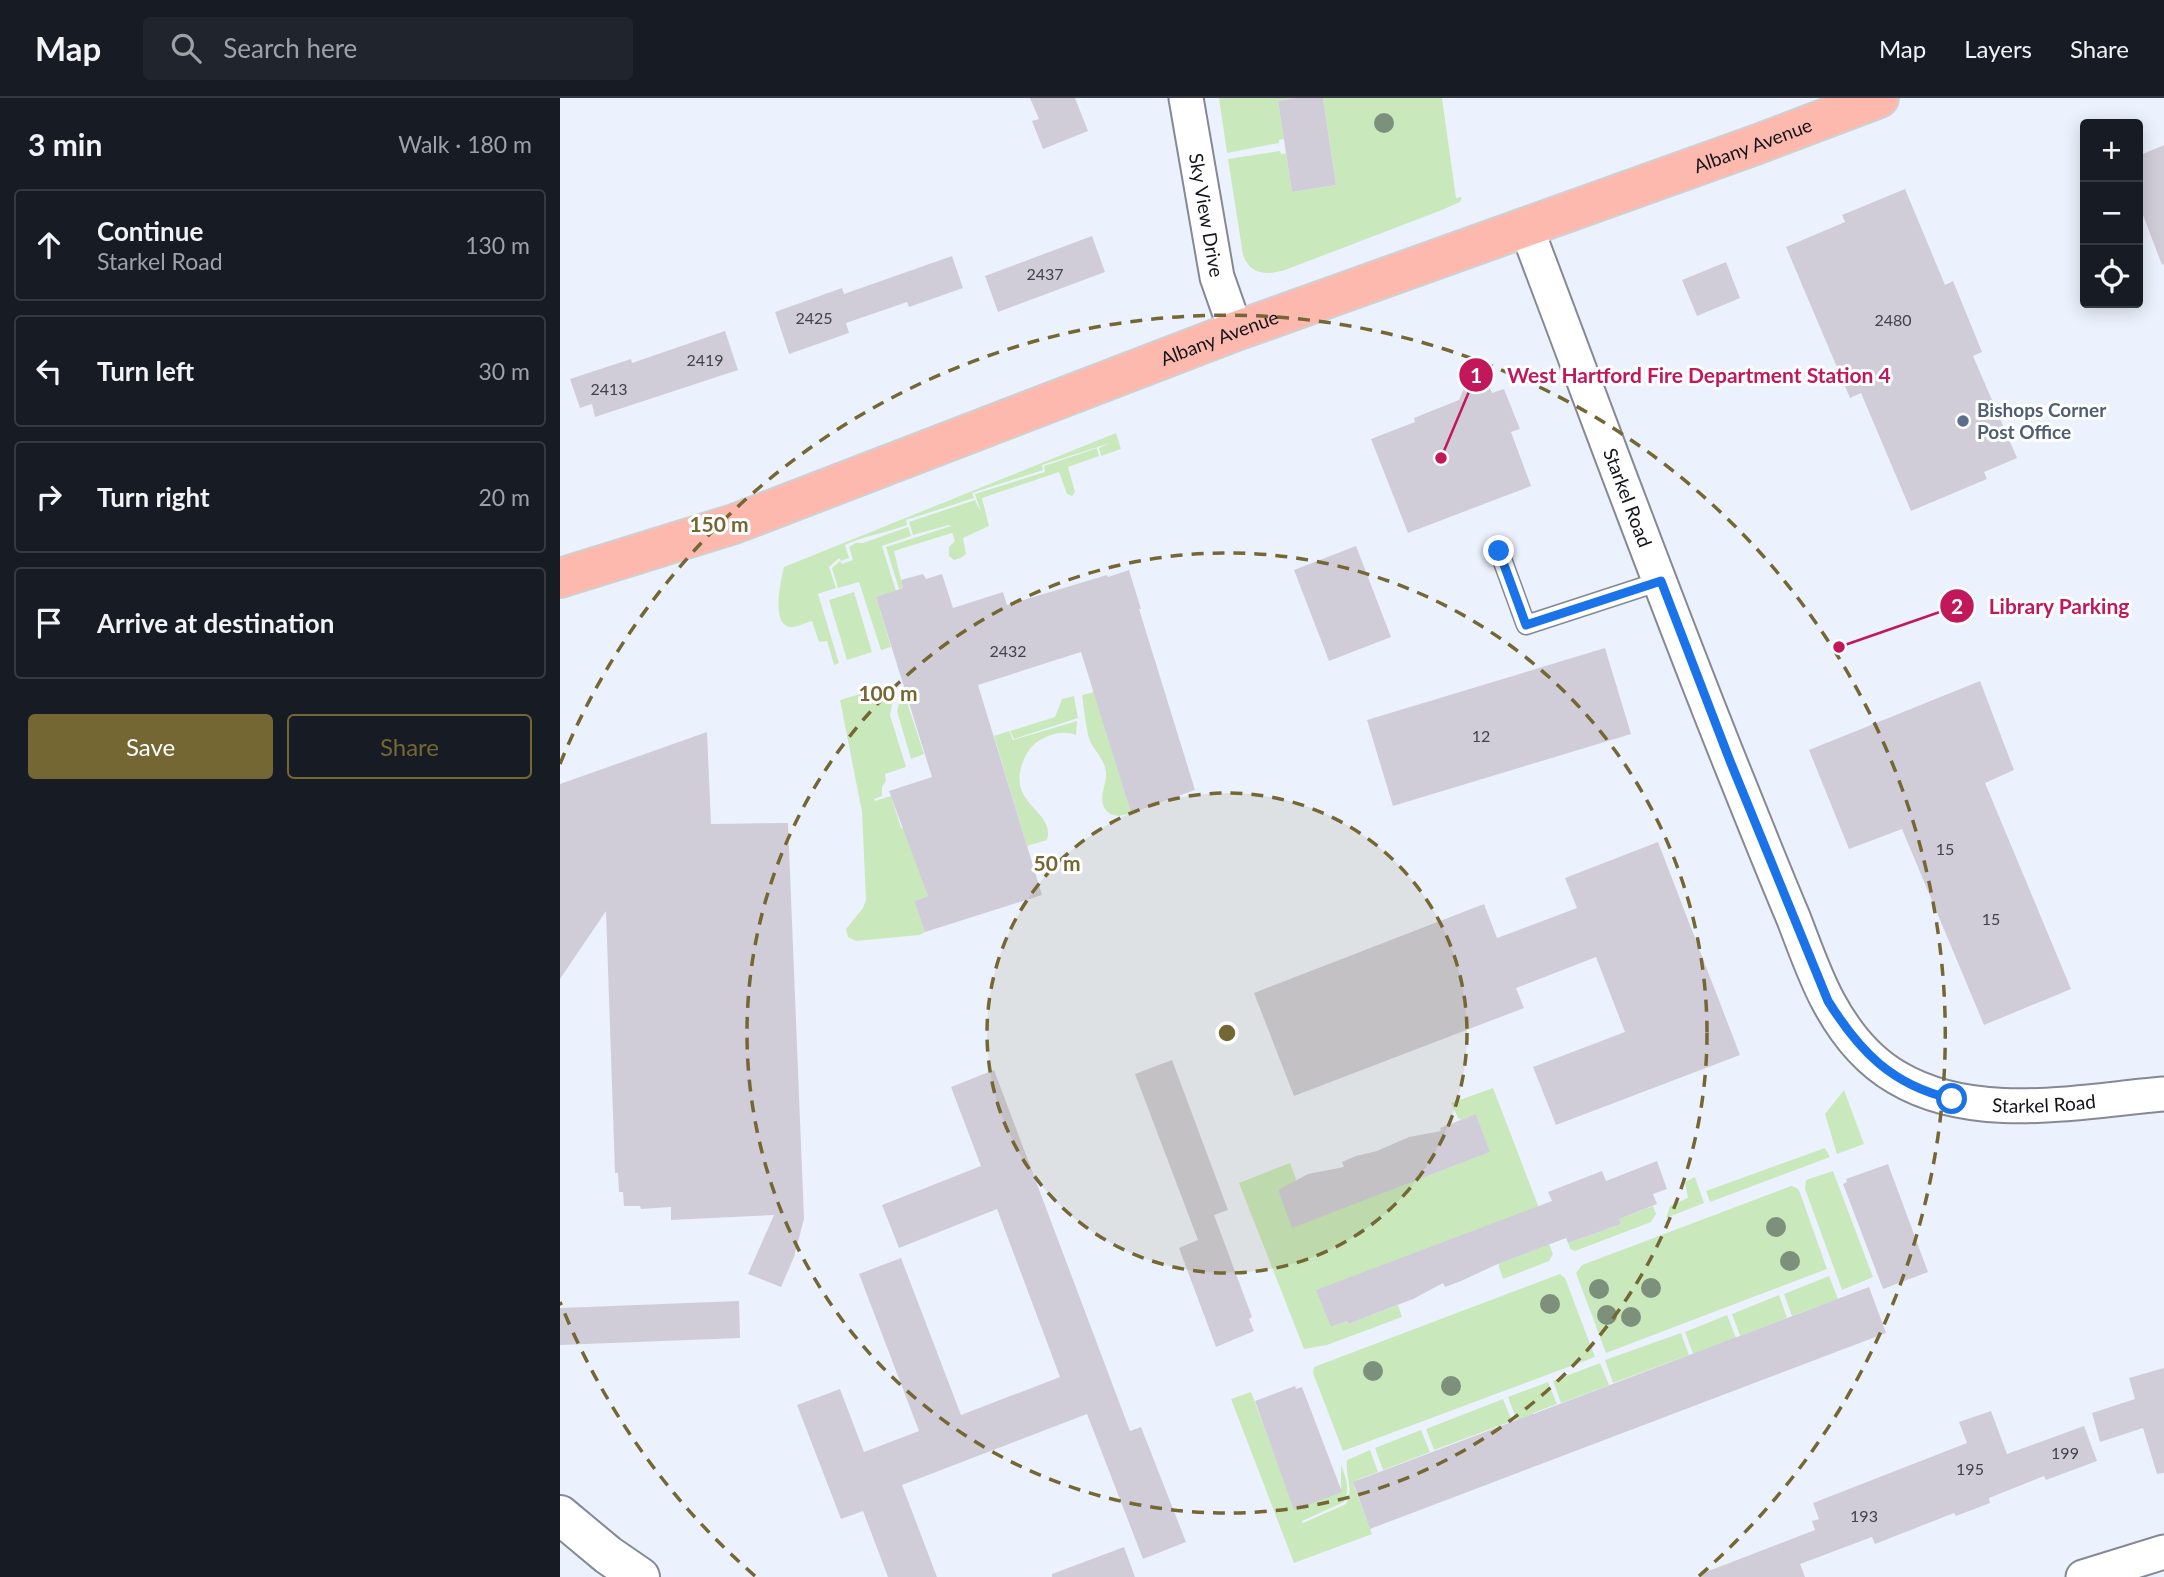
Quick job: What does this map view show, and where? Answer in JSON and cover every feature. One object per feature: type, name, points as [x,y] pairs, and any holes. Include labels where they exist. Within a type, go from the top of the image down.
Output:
[{"type":"highway","name":"Albany Avenue","points":[[560,578],[734,524],[1236,331],[1879,98]]},
{"type":"street","name":"Sky View Drive","points":[[1186,98],[1217,277],[1236,331]]},
{"type":"street","name":"Starkel Road","points":[[1526,227],[1816,976],[1843,1026],[1879,1065],[1930,1094],[2008,1105],[2053,1104],[2164,1094]]},
{"type":"street","points":[[560,1515],[608,1555],[640,1577]]},
{"type":"street","points":[[2083,1577],[2164,1552]]},
{"type":"lane","points":[[1499,551],[1526,625],[1661,581]]},
{"type":"green space","points":[[1219,98],[1295,98],[1278,101],[1284,139],[1279,140],[1279,143],[1227,153]]},
{"type":"green space","points":[[1323,98],[1442,98],[1456,198],[1462,197],[1460,202],[1442,210],[1285,270],[1260,272],[1250,267],[1243,255],[1228,159],[1280,151],[1281,154],[1286,153],[1292,192],[1336,185]]},
{"type":"green space","points":[[1116,433],[1121,449],[1101,456],[1099,448],[1110,443],[1042,465],[1043,470],[972,493],[974,498],[906,520],[907,525],[845,545],[849,558],[841,561],[839,558],[829,567],[836,588],[818,594],[839,663],[834,665],[827,641],[819,642],[812,621],[792,627],[783,624],[779,600],[784,567]]},
{"type":"green space","points":[[1097,448],[1099,456],[1068,467],[1075,492],[1072,496],[1067,494],[1059,472],[982,498],[989,526],[963,538],[966,554],[961,558],[954,560],[949,556],[949,547],[955,541],[952,533],[894,551],[903,588],[899,589],[886,547],[951,526],[913,535],[909,522],[975,500],[981,512],[975,494],[1045,472],[1044,466]]},
{"type":"green space","points":[[908,527],[911,536],[882,546],[896,591],[876,597],[891,647],[881,650],[859,582],[838,588],[832,568],[840,561],[842,564],[853,560],[849,547],[855,543],[863,543]]},
{"type":"green space","points":[[854,592],[872,652],[847,660],[829,600]]},
{"type":"green space","points":[[894,684],[890,715],[906,767],[885,774],[882,796],[874,799],[875,801],[891,796],[901,828],[905,829],[928,896],[914,901],[925,932],[919,935],[856,941],[848,937],[846,929],[866,900],[862,812],[840,700]]},
{"type":"green space","points":[[903,690],[924,754],[911,759],[897,711]]},
{"type":"green space","points":[[1094,692],[1131,813],[1128,814],[1111,814],[1103,805],[1106,772],[1089,739],[1082,695]]},
{"type":"green space","points":[[1074,696],[1078,718],[1014,739],[1010,731],[1055,717],[1062,699]]},
{"type":"green space","points":[[1077,721],[1076,735],[1060,733],[1044,738],[1026,754],[1020,776],[1021,788],[1025,798],[1045,821],[1048,830],[1047,840],[1027,846],[994,736],[1009,731],[1013,740]]},
{"type":"green space","points":[[1493,1088],[1539,1208],[1317,1290],[1331,1327],[1347,1321],[1348,1324],[1398,1305],[1402,1317],[1327,1345],[1304,1349],[1239,1183],[1290,1163],[1295,1183],[1278,1190],[1293,1227],[1490,1152],[1476,1115],[1461,1120],[1451,1103]]},
{"type":"green space","points":[[1844,1090],[1864,1144],[1837,1154],[1825,1114]]},
{"type":"green space","points":[[1825,1148],[1830,1157],[1710,1202],[1706,1191]]},
{"type":"green space","points":[[1833,1171],[1873,1277],[1842,1290],[1805,1189],[1806,1180]]},
{"type":"green space","points":[[1695,1177],[1704,1203],[1666,1218],[1670,1206],[1688,1198],[1685,1182]]},
{"type":"green space","points":[[1791,1186],[1799,1190],[1827,1269],[1606,1353],[1576,1273],[1582,1265]]},
{"type":"green space","points":[[1653,1206],[1656,1214],[1651,1222],[1575,1251],[1570,1249],[1568,1243],[1621,1224],[1619,1219]]},
{"type":"green space","points":[[1549,1244],[1553,1254],[1549,1261],[1503,1279],[1499,1263]]},
{"type":"green space","points":[[1560,1274],[1565,1278],[1595,1357],[1343,1451],[1313,1373],[1314,1367]]},
{"type":"green space","points":[[1829,1276],[1838,1299],[1792,1316],[1784,1294]]},
{"type":"green space","points":[[1779,1295],[1787,1318],[1740,1336],[1732,1314]]},
{"type":"green space","points":[[1727,1315],[1736,1338],[1710,1399],[1685,1332]]},
{"type":"green space","points":[[1681,1333],[1689,1355],[1613,1383],[1605,1360]]},
{"type":"green space","points":[[1600,1363],[1609,1385],[1561,1403],[1553,1381]]},
{"type":"green space","points":[[1548,1382],[1557,1404],[1533,1413],[1536,1421],[1534,1466],[1508,1397]]},
{"type":"green space","points":[[1251,1392],[1295,1509],[1341,1489],[1341,1464],[1347,1487],[1344,1502],[1302,1521],[1303,1523],[1346,1504],[1349,1493],[1347,1460],[1370,1450],[1378,1472],[1357,1480],[1358,1484],[1354,1486],[1372,1534],[1294,1563],[1231,1399]]},
{"type":"green space","points":[[1503,1399],[1512,1421],[1434,1450],[1426,1429]]},
{"type":"green space","points":[[1421,1430],[1430,1452],[1383,1470],[1375,1448]]},
{"type":"building","points":[[1030,98],[1075,98],[1088,131],[1043,149],[1032,121],[1039,119]]},
{"type":"building","points":[[1323,98],[1336,185],[1292,192],[1278,101]]},
{"type":"building","points":[[2164,145],[2162,265],[2143,215],[2143,154]]},
{"type":"building","points":[[1905,189],[1945,285],[1953,281],[1982,352],[1973,356],[2017,458],[1984,472],[1987,479],[1911,511],[1861,393],[1850,398],[1786,247],[1845,222],[1842,215]]},
{"type":"building","points":[[1092,236],[1105,272],[998,312],[985,276]]},
{"type":"building","points":[[952,256],[963,288],[909,307],[907,302],[846,323],[849,333],[789,354],[775,312],[842,288],[844,294]]},
{"type":"building","points":[[1726,262],[1740,298],[1697,316],[1682,280]]},
{"type":"building","points":[[725,331],[738,370],[595,417],[592,404],[580,408],[570,379],[631,359],[632,363]]},
{"type":"building","points":[[1465,386],[1480,391],[1490,388],[1492,393],[1504,389],[1520,429],[1511,432],[1531,486],[1408,533],[1371,439],[1415,422],[1414,418],[1459,400]]},
{"type":"building","points":[[1356,546],[1391,637],[1329,661],[1294,570]]},
{"type":"building","points":[[1129,570],[1195,790],[1131,813],[1081,652],[978,685],[1042,895],[925,932],[914,901],[928,896],[889,791],[932,777],[876,597],[903,588],[901,580],[923,574],[926,579],[942,574],[953,608],[1003,592],[1007,605]]},
{"type":"building","points":[[1605,648],[1631,734],[1393,806],[1367,720]]},
{"type":"building","points":[[1980,681],[2014,770],[1985,783],[2071,989],[1984,1025],[1902,829],[1849,849],[1809,750]]},
{"type":"building","points":[[707,732],[711,824],[788,823],[804,1219],[794,1257],[781,1287],[748,1274],[774,1215],[671,1220],[671,1207],[641,1209],[640,1206],[624,1206],[623,1192],[619,1192],[618,1173],[615,1173],[606,911],[560,979],[560,784]]},
{"type":"building","points":[[1658,842],[1740,1055],[1556,1125],[1533,1067],[1625,1032],[1596,957],[1516,988],[1524,1008],[1294,1096],[1254,993],[1484,904],[1497,938],[1577,908],[1565,878]]},
{"type":"building","points":[[1172,1060],[1228,1210],[1214,1215],[1252,1317],[1249,1319],[1254,1331],[1216,1347],[1179,1248],[1198,1240],[1135,1074]]},
{"type":"building","points":[[994,1070],[1130,1431],[1141,1427],[1186,1542],[1143,1559],[1087,1414],[902,1485],[937,1577],[888,1577],[863,1511],[841,1519],[797,1405],[840,1389],[864,1452],[919,1431],[859,1274],[901,1258],[961,1415],[1060,1377],[997,1209],[899,1248],[882,1205],[981,1166],[951,1087]]},
{"type":"building","points":[[1476,1114],[1490,1152],[1292,1228],[1278,1190],[1308,1174],[1344,1167],[1342,1162],[1356,1156],[1377,1151],[1409,1137],[1441,1131],[1440,1128]]},
{"type":"building","points":[[1657,1161],[1667,1189],[1653,1194],[1657,1204],[1619,1219],[1621,1224],[1568,1243],[1566,1238],[1445,1287],[1443,1283],[1413,1299],[1348,1324],[1347,1321],[1331,1327],[1316,1290],[1552,1201],[1548,1192],[1602,1171],[1606,1181]]},
{"type":"building","points":[[1888,1164],[1928,1272],[1883,1289],[1843,1184],[1847,1182],[1846,1179]]},
{"type":"building","points":[[1869,1287],[1886,1333],[1370,1529],[1353,1482]]},
{"type":"building","points":[[739,1301],[740,1338],[560,1345],[560,1308]]},
{"type":"building","points":[[2164,1368],[2164,1473],[2157,1474],[2143,1428],[2100,1442],[2092,1413],[2135,1399],[2129,1378]]},
{"type":"building","points":[[1295,1386],[1296,1389],[1302,1387],[1342,1492],[1294,1510],[1255,1401]]},
{"type":"building","points":[[1991,1411],[2007,1454],[2084,1426],[2097,1461],[2046,1480],[2044,1476],[1989,1498],[1990,1503],[1956,1516],[1954,1513],[1875,1544],[1872,1537],[1800,1564],[1805,1577],[1699,1577],[1698,1575],[1815,1530],[1812,1521],[1819,1519],[1813,1503],[1967,1443],[1959,1422]]},
{"type":"building","points":[[1124,1547],[1135,1577],[1052,1577],[1052,1574]]},
{"type":"place","name":"Bishops Corner Post Office","points":[[1963,421]]},
{"type":"place","name":"West Hartford Fire Department Station 4","points":[[1441,458]]},
{"type":"place","name":"Library Parking","points":[[1839,647]]},
{"type":"route","points":[[1499,551],[1526,625],[1661,581],[1730,761],[1828,1001],[1843,1026],[1879,1065],[1930,1094],[1952,1099]]}]
